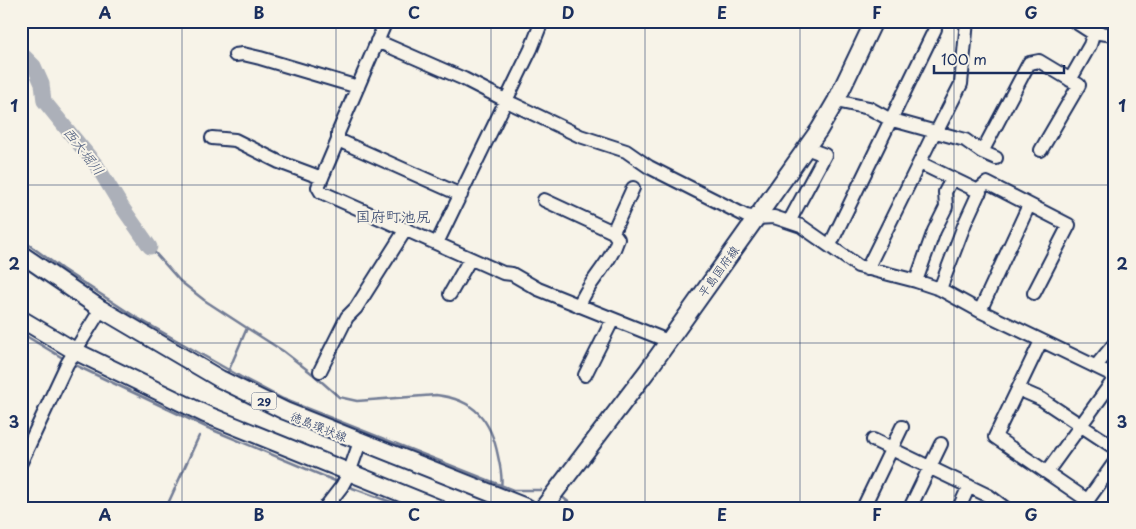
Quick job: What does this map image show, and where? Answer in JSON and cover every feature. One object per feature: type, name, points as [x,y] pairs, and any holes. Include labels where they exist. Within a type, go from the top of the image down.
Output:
[{"type":"main road","name":"平島国府線","points":[[543,508],[648,370],[819,130],[836,101],[874,21]]},
{"type":"main road","name":"徳島環状線","points":[[21,254],[101,309],[229,383],[302,419],[528,508]]},
{"type":"main road","points":[[21,318],[71,358],[205,414],[345,480],[438,508]]},
{"type":"street","points":[[386,21],[338,133],[338,140],[318,187],[321,192],[503,273],[512,274],[538,289],[668,341]]},
{"type":"street","points":[[437,243],[531,49],[542,21]]},
{"type":"street","points":[[868,269],[961,84],[966,21]]},
{"type":"street","points":[[1074,21],[1094,32],[1115,35]]},
{"type":"street","points":[[830,245],[935,29]]},
{"type":"street","points":[[1070,80],[1090,45],[1094,32]]},
{"type":"street","points":[[377,41],[464,79],[580,136],[626,151],[649,167],[746,216],[756,218],[774,217],[790,220],[830,245],[858,266],[940,289],[980,311],[1096,366],[1115,377],[1047,472]]},
{"type":"street","points":[[235,55],[243,54],[260,58],[358,87]]},
{"type":"street","points":[[982,152],[1029,63],[1039,61],[1079,85],[1041,150]]},
{"type":"street","points":[[836,101],[868,108],[892,119],[964,140],[982,152],[996,158]]},
{"type":"street","points":[[212,138],[235,140],[279,162],[322,178]]},
{"type":"street","points":[[338,140],[461,195]]},
{"type":"street","points":[[790,220],[825,155],[806,148]]},
{"type":"street","points":[[920,163],[980,192]]},
{"type":"street","points":[[916,281],[934,231],[946,207],[945,192],[952,179]]},
{"type":"street","points":[[940,289],[965,223],[981,188],[987,183],[1069,225],[1034,293]]},
{"type":"street","points":[[613,232],[633,188]]},
{"type":"street","points":[[544,200],[613,232],[618,239],[606,265],[589,285],[579,306]]},
{"type":"street","points":[[980,311],[1029,205]]},
{"type":"street","points":[[320,371],[347,317],[356,308],[406,229]]},
{"type":"street","points":[[450,294],[470,258]]},
{"type":"street","points":[[21,462],[71,358],[101,309]]},
{"type":"street","points":[[591,369],[613,319]]},
{"type":"street","points":[[1041,341],[995,437],[1047,472],[1085,504],[1115,462]]},
{"type":"street","points":[[1096,366],[1115,343]]},
{"type":"street","points":[[1018,389],[1041,400],[1115,448]]},
{"type":"street","points":[[863,508],[902,427]]},
{"type":"street","points":[[874,440],[989,496],[1005,508]]},
{"type":"street","points":[[325,508],[345,480],[360,442]]},
{"type":"street","points":[[910,508],[941,444]]},
{"type":"street","points":[[959,508],[969,486]]},
{"type":"waterway","points":[[363,21],[378,29]]},
{"type":"waterway","name":"西大堀川","points":[[21,56],[25,57],[34,66],[42,84],[44,101],[97,166],[122,207],[150,247]]},
{"type":"waterway","points":[[21,239],[62,269],[134,316],[283,399],[513,490],[541,490]]},
{"type":"waterway","points":[[150,247],[180,281],[204,300],[247,328],[228,372]]},
{"type":"waterway","points":[[247,328],[283,351],[339,397],[357,401],[436,395],[461,401],[479,414],[491,432],[500,468],[501,487]]},
{"type":"waterway","points":[[21,333],[66,360]]},
{"type":"waterway","points":[[73,364],[208,428],[340,483]]},
{"type":"waterway","points":[[166,508],[199,436]]},
{"type":"waterway","points":[[347,486],[407,508]]},
{"type":"waterway","points":[[561,496],[576,508]]},
{"type":"district","name":"国府町池尻","points":[[393,215]]}]
